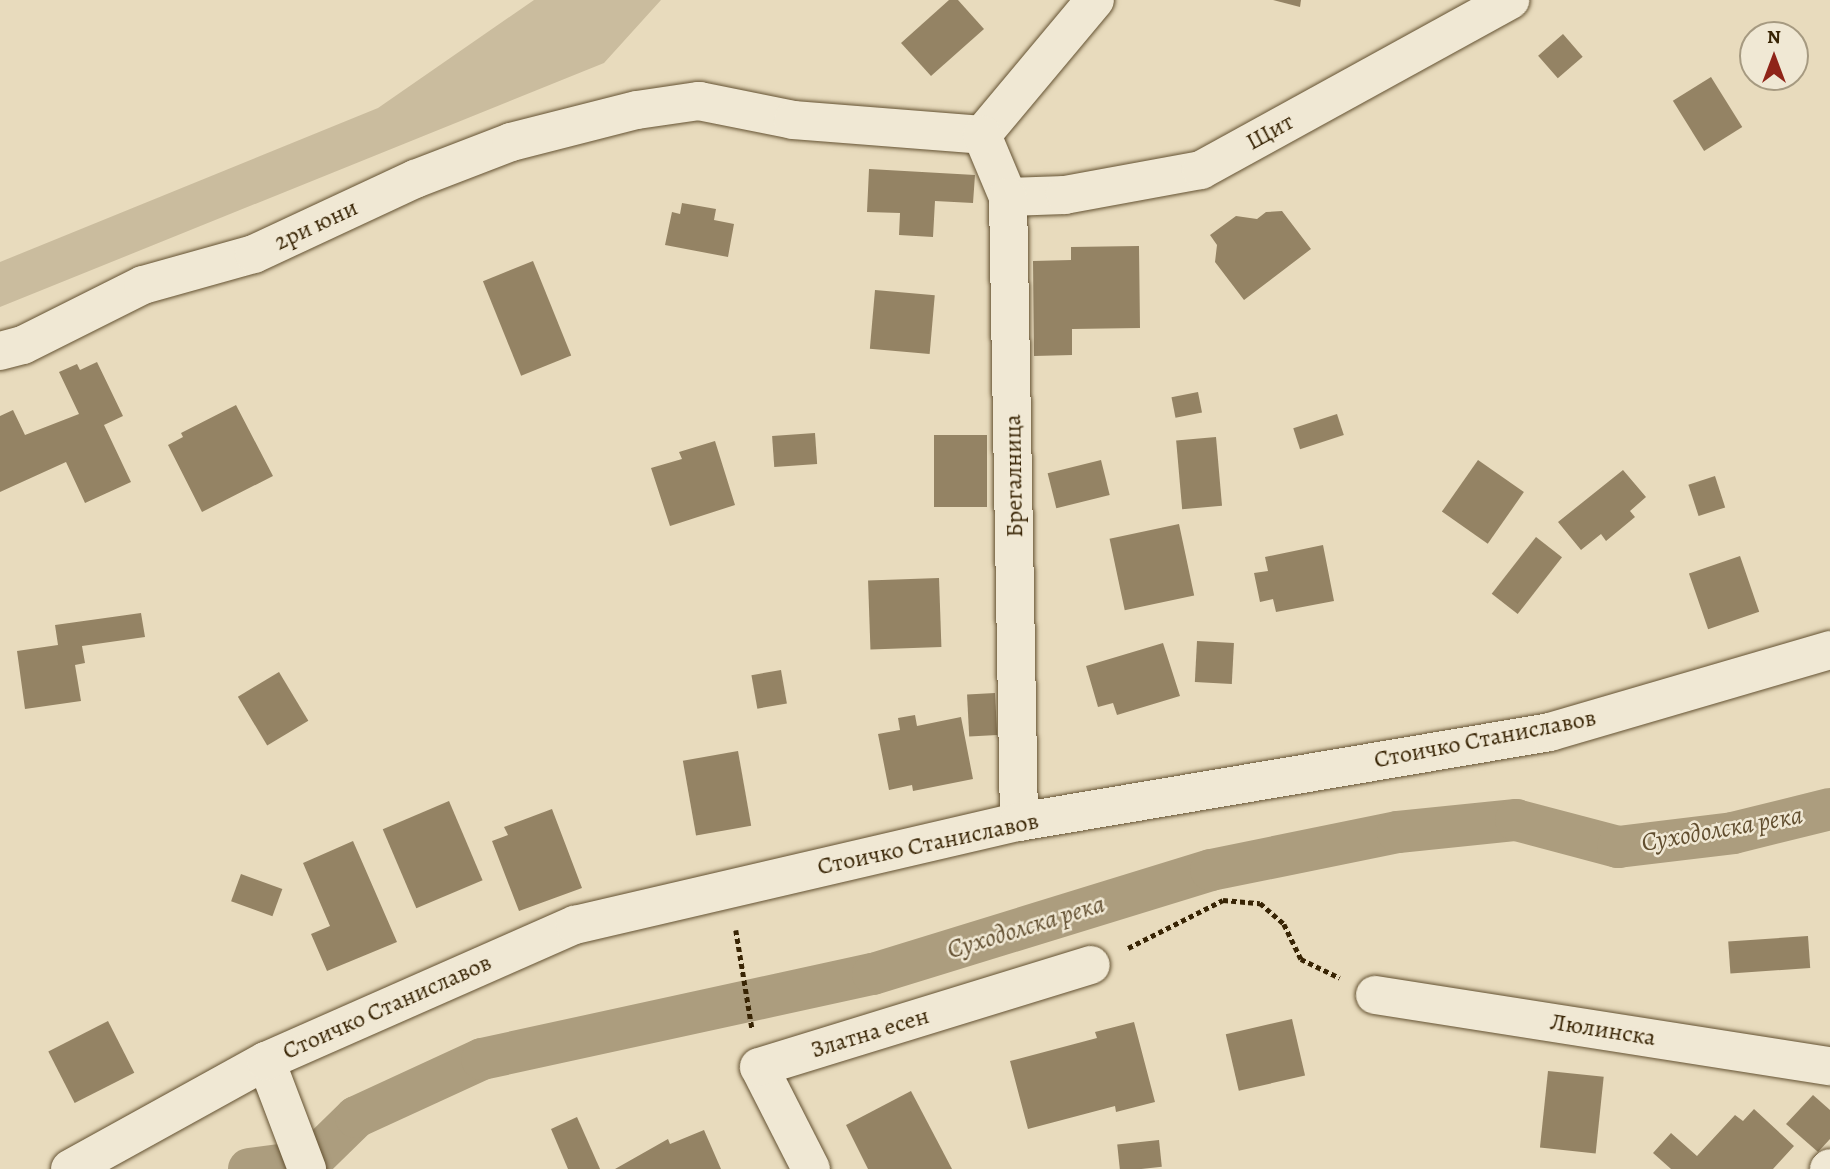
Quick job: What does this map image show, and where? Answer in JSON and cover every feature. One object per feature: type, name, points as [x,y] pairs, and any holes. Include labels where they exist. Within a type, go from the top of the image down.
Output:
[{"type":"street","points":[[982,135],[1095,0]]},
{"type":"street","name":"Щит","points":[[1008,197],[1065,195],[1201,170],[1510,0]]},
{"type":"street","name":"2ри юни","points":[[0,351],[23,345],[143,285],[254,254],[415,179],[511,142],[637,110],[699,101],[793,120],[982,135]]},
{"type":"street","name":"Брегалница","points":[[982,135],[1008,197],[1019,822]]},
{"type":"street","name":"Стоичко Станиславов","points":[[70,1169],[266,1061],[575,925],[1019,822],[1550,732],[1830,650]]},
{"type":"street","name":"Златна есен","points":[[811,1169],[759,1067],[1091,965]]},
{"type":"street","name":"Люлинска","points":[[1375,995],[1830,1066]]},
{"type":"street","points":[[266,1061],[307,1169]]},
{"type":"path","points":[[1091,965],[1223,901],[1261,903],[1284,924],[1301,958],[1375,995]]},
{"type":"path","points":[[738,957],[752,1029]]},
{"type":"shaded area","points":[[534,0],[661,0],[604,63],[0,307],[0,262],[378,108]]},
{"type":"building","points":[[949,0],[958,0],[984,29],[931,76],[901,43]]},
{"type":"building","points":[[1273,0],[1301,0],[1300,7]]},
{"type":"building","points":[[1563,34],[1583,57],[1558,78],[1538,56]]},
{"type":"building","points":[[1711,77],[1742,127],[1704,151],[1673,101]]},
{"type":"building","points":[[869,169],[975,175],[973,203],[935,201],[933,237],[899,235],[900,213],[867,212]]},
{"type":"building","points":[[682,203],[716,209],[714,220],[734,224],[728,257],[665,245],[672,212],[680,214]]},
{"type":"building","points":[[1282,211],[1311,249],[1244,300],[1215,262],[1217,245],[1210,235],[1236,216],[1257,219],[1266,212]]},
{"type":"building","points":[[1139,246],[1140,328],[1072,329],[1072,355],[1034,356],[1033,261],[1071,260],[1071,247]]},
{"type":"building","points":[[533,261],[571,356],[521,376],[483,281]]},
{"type":"building","points":[[875,290],[935,295],[930,354],[870,349]]},
{"type":"building","points":[[97,362],[123,416],[104,425],[131,482],[85,503],[66,462],[0,492],[0,416],[13,410],[25,435],[79,414],[59,372],[77,364],[80,370]]},
{"type":"building","points":[[1198,392],[1202,413],[1176,418],[1171,397]]},
{"type":"building","points":[[236,405],[273,476],[202,512],[168,445],[183,437],[181,433]]},
{"type":"building","points":[[1337,414],[1344,435],[1300,449],[1293,428]]},
{"type":"building","points":[[815,433],[817,464],[774,467],[772,436]]},
{"type":"building","points":[[934,435],[987,435],[987,507],[934,507]]},
{"type":"building","points":[[1216,437],[1222,506],[1182,509],[1176,440]]},
{"type":"building","points":[[715,441],[735,505],[670,526],[651,468],[682,459],[679,452]]},
{"type":"building","points":[[1101,460],[1110,495],[1056,508],[1048,473]]},
{"type":"building","points":[[1478,460],[1524,492],[1488,544],[1442,512]]},
{"type":"building","points":[[1623,470],[1646,497],[1630,511],[1635,517],[1606,541],[1601,534],[1581,550],[1558,522]]},
{"type":"building","points":[[1715,476],[1725,507],[1699,516],[1688,485]]},
{"type":"building","points":[[1179,524],[1194,595],[1125,610],[1110,539]]},
{"type":"building","points":[[1536,537],[1562,557],[1518,614],[1492,594]]},
{"type":"building","points":[[1323,545],[1334,601],[1276,612],[1273,599],[1260,602],[1254,573],[1268,571],[1265,557]]},
{"type":"building","points":[[1740,556],[1759,612],[1708,629],[1689,574]]},
{"type":"building","points":[[939,578],[941,647],[870,649],[868,580]]},
{"type":"building","points":[[141,613],[145,637],[82,646],[85,663],[75,665],[81,701],[25,709],[17,651],[58,645],[55,625]]},
{"type":"building","points":[[1197,641],[1234,643],[1232,684],[1195,682]]},
{"type":"building","points":[[1163,643],[1180,696],[1117,715],[1113,703],[1098,707],[1086,666]]},
{"type":"building","points":[[781,670],[787,703],[757,709],[751,675]]},
{"type":"building","points":[[279,672],[308,721],[267,746],[238,697]]},
{"type":"building","points":[[995,693],[997,735],[969,736],[967,694]]},
{"type":"building","points":[[915,715],[917,726],[961,717],[973,779],[913,791],[912,785],[889,790],[878,734],[900,730],[898,718]]},
{"type":"building","points":[[738,751],[751,826],[696,836],[683,761]]},
{"type":"building","points":[[449,801],[483,880],[416,908],[383,829]]},
{"type":"building","points":[[552,809],[582,888],[519,911],[492,841],[508,835],[504,827]]},
{"type":"building","points":[[353,841],[397,942],[327,971],[311,934],[330,926],[303,863]]},
{"type":"building","points":[[241,874],[282,889],[272,916],[231,901]]},
{"type":"building","points":[[1808,936],[1810,968],[1730,974],[1728,942]]},
{"type":"building","points":[[1292,1019],[1305,1076],[1239,1091],[1226,1034]]},
{"type":"building","points":[[108,1021],[134,1073],[75,1103],[48,1051]]},
{"type":"building","points":[[1134,1022],[1155,1102],[1116,1112],[1115,1106],[1028,1129],[1010,1061],[1097,1038],[1095,1032]]},
{"type":"building","points":[[1548,1071],[1604,1077],[1596,1153],[1540,1148]]},
{"type":"building","points":[[911,1091],[952,1169],[868,1169],[846,1125]]},
{"type":"building","points":[[1813,1095],[1830,1110],[1830,1139],[1818,1152],[1786,1124]]},
{"type":"building","points":[[1754,1109],[1794,1146],[1773,1169],[1671,1169],[1653,1153],[1671,1133],[1697,1156],[1735,1115],[1743,1121]]},
{"type":"building","points":[[577,1117],[600,1169],[568,1169],[551,1129]]},
{"type":"building","points":[[704,1130],[721,1169],[615,1169],[668,1139],[670,1144]]},
{"type":"building","points":[[1159,1140],[1162,1167],[1120,1169],[1117,1144]]},
{"type":"waterway","name":"Суходолска река","points":[[249,1169],[311,1161],[356,1117],[482,1059],[873,974],[1211,870],[1398,832],[1516,820],[1618,847],[1733,833],[1830,809]]}]
